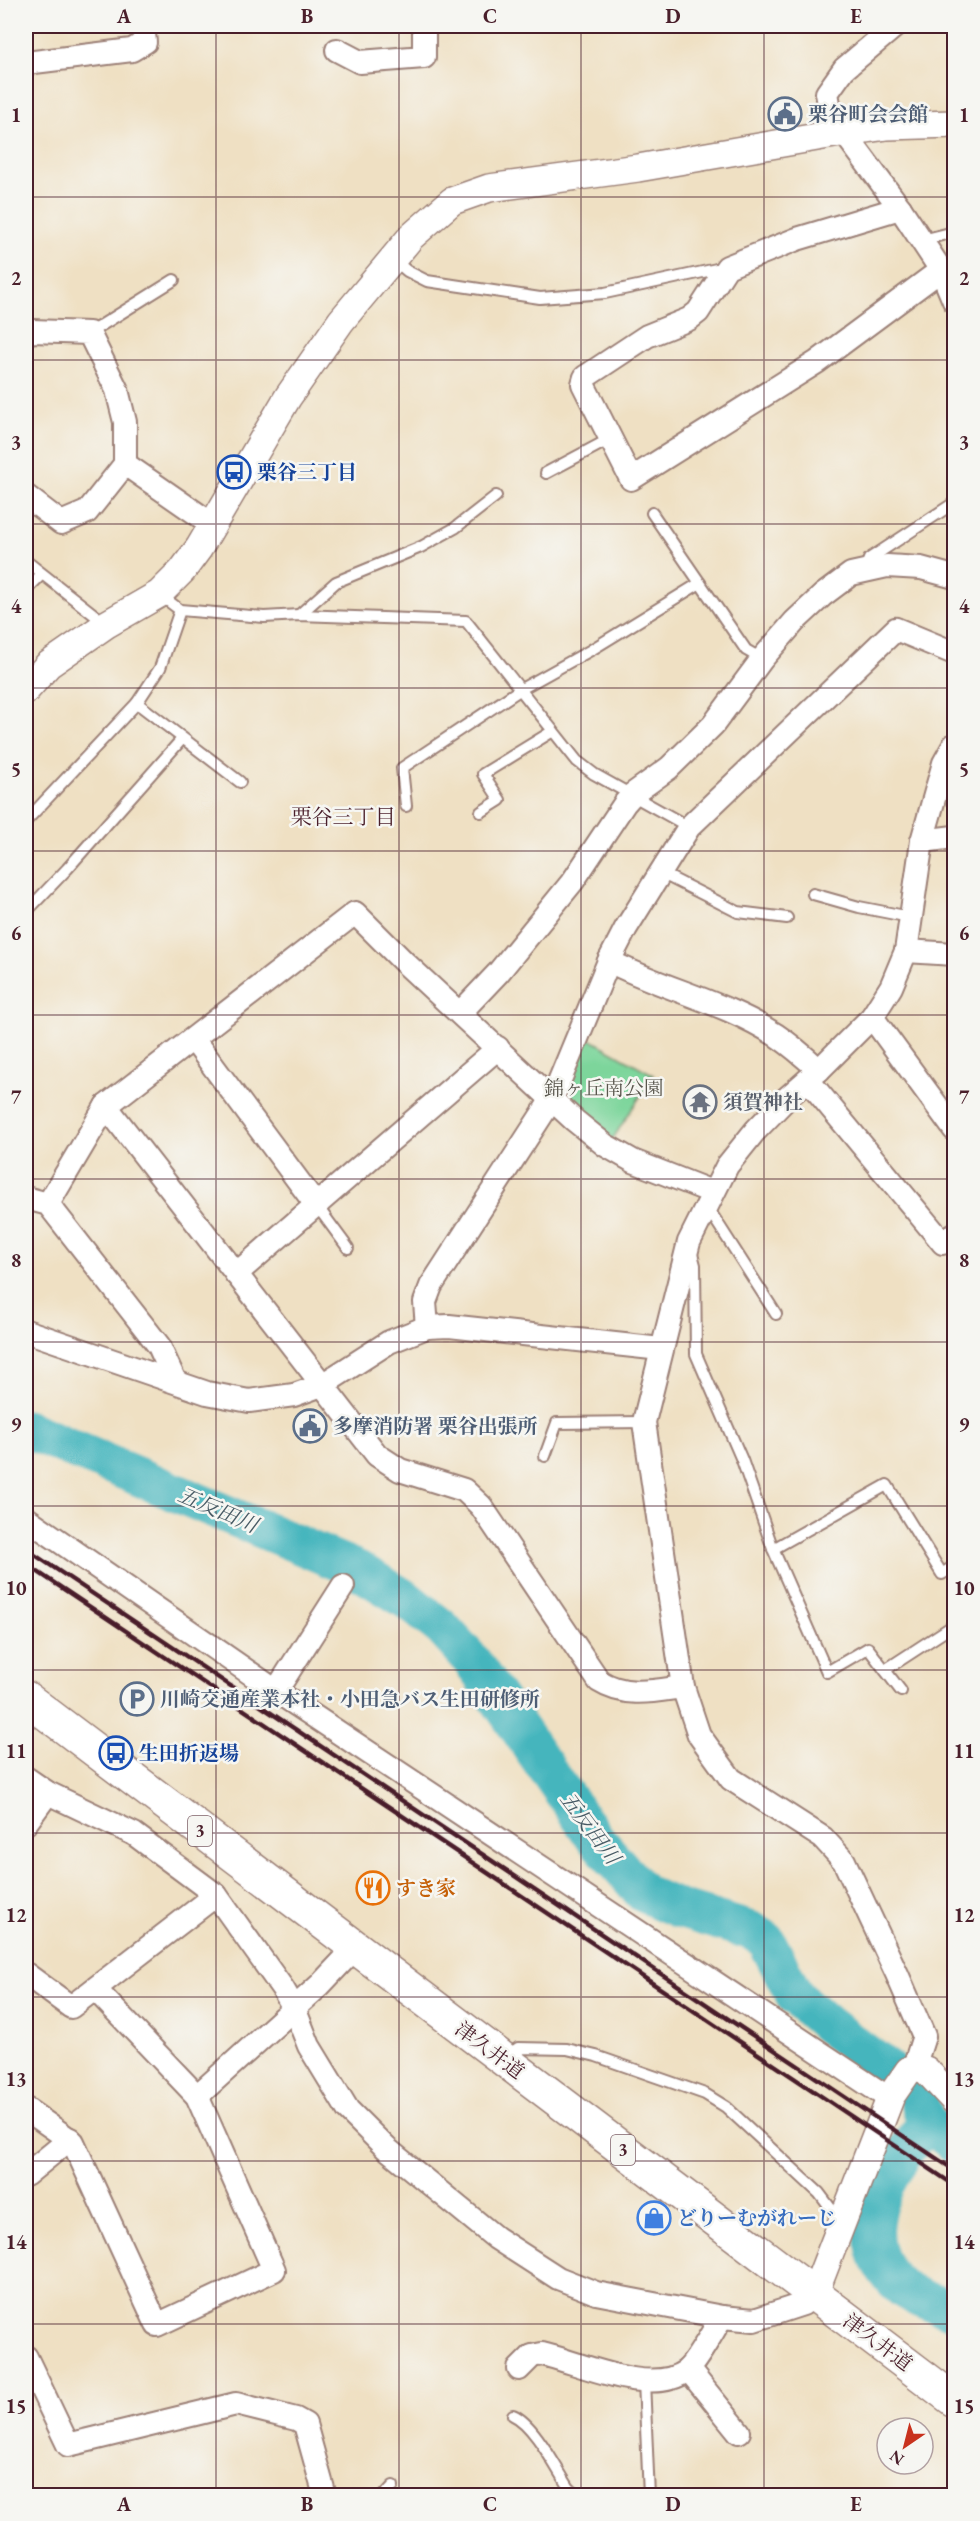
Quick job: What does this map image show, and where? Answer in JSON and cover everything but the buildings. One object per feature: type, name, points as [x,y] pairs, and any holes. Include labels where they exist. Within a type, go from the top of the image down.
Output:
[{"type":"main road","name":"津久井道","points":[[26,1698],[954,2400]]},
{"type":"street","points":[[26,63],[132,50],[145,42],[143,26]]},
{"type":"street","points":[[337,50],[360,62],[424,57],[424,26]]},
{"type":"street","points":[[895,26],[844,69],[827,93],[831,115],[846,132],[922,240],[941,270],[954,301]]},
{"type":"street","points":[[26,690],[48,665],[106,624],[170,602],[183,572],[288,397],[341,321],[411,237],[452,201],[489,188],[638,168],[846,132],[887,126],[954,124]]},
{"type":"street","points":[[900,208],[796,239],[727,267],[698,312],[690,319],[647,336],[585,377],[583,384],[631,479],[817,362],[941,270]]},
{"type":"street","points":[[26,496],[61,523],[87,512],[125,464],[125,422],[117,390],[89,333],[28,329]]},
{"type":"street","points":[[125,464],[213,525]]},
{"type":"street","points":[[460,1012],[498,973],[573,881],[633,794],[669,768],[713,725],[762,659],[795,621],[823,595],[851,573],[865,569],[887,566],[921,568],[954,577]]},
{"type":"street","points":[[426,1327],[425,1302],[431,1286],[552,1099],[609,961],[626,928],[688,827],[896,629],[954,652]]},
{"type":"street","points":[[26,1778],[48,1793],[134,1834],[216,1895],[294,2008],[309,2046],[348,2110],[386,2148],[496,2238],[558,2278],[596,2293],[722,2317],[754,2320],[803,2304],[814,2295],[890,2097],[911,2069],[924,2036],[844,1861],[823,1838],[731,1779],[699,1735],[683,1687],[644,1422],[689,1242],[726,1166],[755,1131],[872,1017],[891,987],[906,951],[922,841],[944,763],[954,745]]},
{"type":"street","points":[[922,841],[954,837]]},
{"type":"street","points":[[48,1204],[106,1106],[355,913],[404,962],[574,1120],[605,1145],[709,1199]]},
{"type":"street","points":[[906,951],[954,954]]},
{"type":"street","points":[[609,961],[637,975],[735,1014],[774,1034],[814,1075],[943,1243],[954,1234]]},
{"type":"street","points":[[872,1017],[954,1129]]},
{"type":"street","points":[[194,1039],[317,1206]]},
{"type":"street","points":[[236,1274],[498,1048]]},
{"type":"street","points":[[106,1106],[377,1455],[400,1470],[464,1490],[481,1506],[599,1681],[612,1689],[636,1693],[683,1687]]},
{"type":"street","points":[[26,1198],[48,1204],[159,1346],[175,1381]]},
{"type":"street","points":[[26,1330],[207,1393],[249,1401],[294,1395],[322,1385],[389,1342],[426,1327],[449,1326],[661,1349]]},
{"type":"street","points":[[26,1518],[276,1691],[890,2097]]},
{"type":"street","points":[[276,1691],[343,1586]]},
{"type":"street","points":[[26,1823],[48,1793]]},
{"type":"street","points":[[26,1974],[71,2007],[216,1895]]},
{"type":"street","points":[[197,2096],[320,1985],[355,1948]]},
{"type":"street","points":[[26,2109],[73,2142],[157,2325],[273,2270],[197,2096],[96,1989]]},
{"type":"street","points":[[911,2069],[927,2070],[954,2100]]},
{"type":"street","points":[[26,2175],[70,2139]]},
{"type":"street","points":[[519,2369],[532,2356],[542,2354],[644,2381],[676,2377],[688,2369],[722,2317]]},
{"type":"street","points":[[26,2357],[68,2445],[236,2404],[296,2419],[305,2424],[325,2496]]},
{"type":"street","points":[[688,2369],[740,2432]]},
{"type":"lane","points":[[922,240],[954,232]]},
{"type":"lane","points":[[393,259],[407,271],[427,281],[540,298],[605,293],[727,267]]},
{"type":"lane","points":[[89,333],[174,280]]},
{"type":"lane","points":[[546,473],[610,439]]},
{"type":"lane","points":[[299,615],[336,582],[421,547],[455,528],[496,496]]},
{"type":"lane","points":[[865,569],[869,559],[954,503]]},
{"type":"lane","points":[[652,513],[746,650],[762,659]]},
{"type":"lane","points":[[26,561],[106,624]]},
{"type":"lane","points":[[26,590],[41,575]]},
{"type":"lane","points":[[405,806],[402,768],[521,689],[591,650],[699,583]]},
{"type":"lane","points":[[26,820],[137,703],[160,668],[170,602],[264,616],[299,615],[466,621],[577,761],[594,774],[688,827]]},
{"type":"lane","points":[[137,703],[240,782]]},
{"type":"lane","points":[[482,812],[500,800],[483,774],[553,731]]},
{"type":"lane","points":[[26,912],[182,739]]},
{"type":"lane","points":[[661,873],[738,912],[787,918]]},
{"type":"lane","points":[[813,894],[859,908],[910,917]]},
{"type":"lane","points":[[709,1199],[776,1314]]},
{"type":"lane","points":[[317,1206],[348,1248]]},
{"type":"lane","points":[[689,1242],[694,1265],[696,1354],[742,1460],[773,1549],[827,1672],[868,1648],[901,1691]]},
{"type":"lane","points":[[544,1456],[557,1422],[644,1422]]},
{"type":"lane","points":[[773,1549],[887,1485],[942,1574],[954,1566]]},
{"type":"lane","points":[[885,1670],[954,1625]]},
{"type":"lane","points":[[503,2059],[518,2048],[567,2049],[596,2056],[705,2094],[726,2107],[819,2193],[842,2224]]},
{"type":"lane","points":[[644,2381],[649,2496]]},
{"type":"lane","points":[[513,2415],[520,2418],[530,2429],[569,2488],[576,2495],[585,2496]]},
{"type":"lane","points":[[384,2496],[393,2486]]},
{"type":"green space","name":"錦ヶ丘南公園","points":[[588,1038],[654,1075],[612,1140],[568,1104],[566,1091]]},
{"type":"waterway","name":"五反田川","points":[[26,1429],[358,1570],[407,1600],[442,1628],[471,1660],[594,1837],[643,1893],[679,1909],[752,1931],[766,1940],[795,1996],[828,2025],[914,2089],[927,2123],[899,2161],[878,2205],[874,2227],[876,2249],[885,2270],[903,2289],[954,2311]]},
{"type":"waterway","points":[[927,2123],[954,2143]]},
{"type":"railway","points":[[26,1549],[954,2170]]},
{"type":"railway","points":[[26,1564],[954,2185]]},
{"type":"place","name":"栗谷町会会館","points":[[785,114]]},
{"type":"place","name":"栗谷三丁目","points":[[234,472]]},
{"type":"place","name":"須賀神社","points":[[700,1102]]},
{"type":"place","name":"多摩消防署 栗谷出張所","points":[[310,1426]]},
{"type":"place","name":"川崎交通産業本社・小田急バス生田研修所","points":[[137,1699]]},
{"type":"place","name":"生田折返場","points":[[116,1753]]},
{"type":"place","name":"すき家","points":[[373,1888]]},
{"type":"place","name":"どりーむがれーじ","points":[[654,2218]]},
{"type":"district","name":"栗谷三丁目","points":[[343,817]]}]
